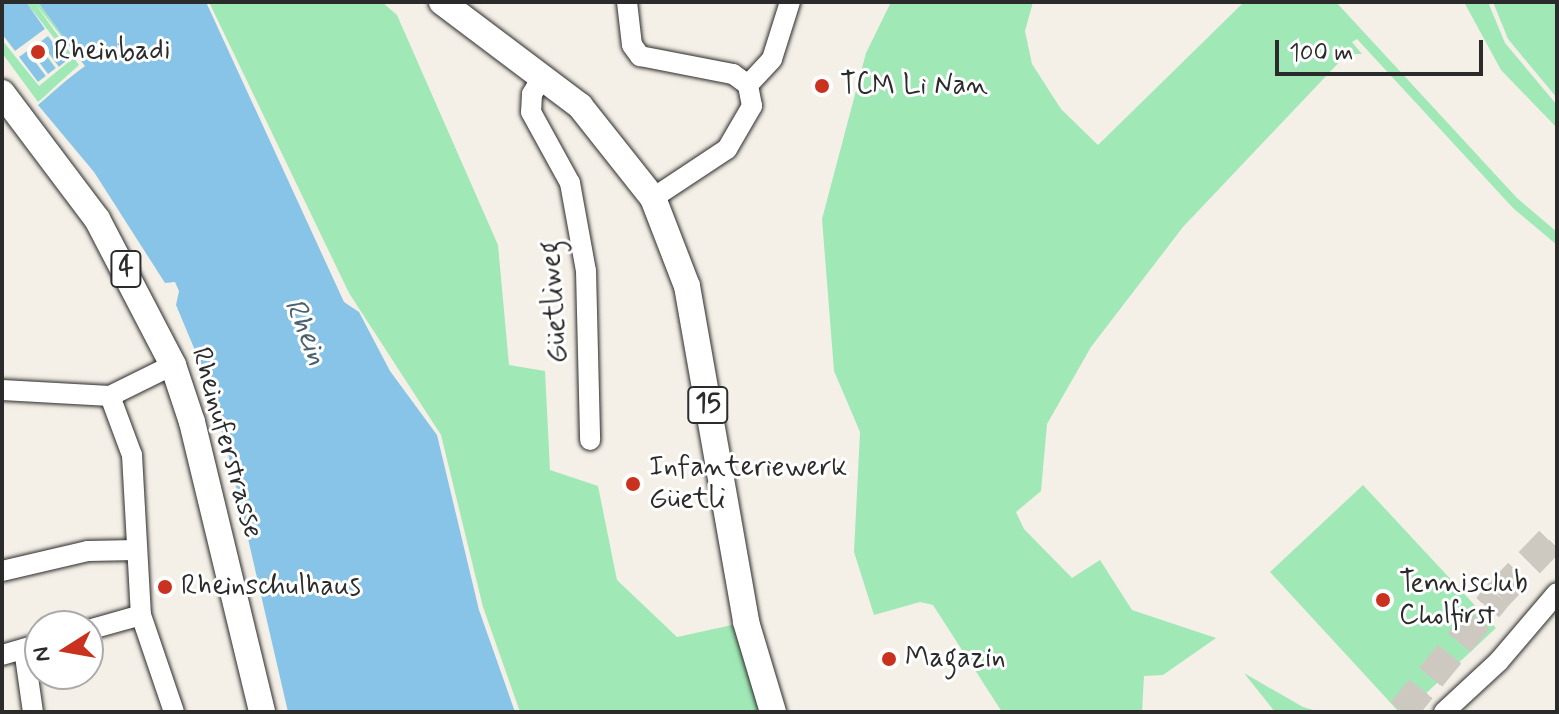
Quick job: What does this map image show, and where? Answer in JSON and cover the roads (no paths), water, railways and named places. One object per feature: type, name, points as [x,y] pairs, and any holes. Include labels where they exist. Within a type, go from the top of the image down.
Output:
[{"type":"main road","name":"15","points":[[442,2],[591,117],[653,198],[687,286],[745,617],[773,712]]},
{"type":"main road","name":"Rheinuferstrasse","points":[[2,93],[97,219],[173,365],[192,422],[262,712]]},
{"type":"street","points":[[627,2],[632,45],[640,56],[733,74],[748,85],[752,106],[727,149],[653,198]]},
{"type":"street","points":[[748,85],[772,59],[790,2]]},
{"type":"street","name":"Güetliweg","points":[[542,77],[532,94],[531,112],[570,183],[586,271],[590,440]]},
{"type":"street","points":[[2,390],[110,396],[173,365]]},
{"type":"street","points":[[110,396],[132,455],[141,615],[174,712]]},
{"type":"street","points":[[2,571],[77,553],[136,550]]},
{"type":"street","points":[[1444,712],[1514,645],[1557,593]]},
{"type":"street","points":[[104,625],[141,615]]},
{"type":"street","points":[[2,655],[24,649]]},
{"type":"street","points":[[33,690],[33,712]]},
{"type":"water","points":[[2,2],[26,2],[46,28],[15,51],[2,34]]},
{"type":"water","name":"Rhein","points":[[38,2],[206,2],[344,302],[359,312],[390,371],[437,435],[479,610],[515,712],[288,712],[231,465],[207,379],[176,305],[179,291],[175,282],[165,283],[94,172],[38,105],[84,65]]},
{"type":"water","points":[[48,35],[67,61],[59,67],[40,41]]},
{"type":"water","points":[[37,43],[56,69],[48,75],[29,49]]},
{"type":"water","points":[[27,51],[46,76],[38,82],[19,57]]},
{"type":"tunnel","points":[[1402,712],[1498,595],[1557,534]]},
{"type":"place","name":"Rheinbadi","points":[[38,52]]},
{"type":"place","name":"TCM Li Nan","points":[[822,86]]},
{"type":"place","name":"Infanteriewerk Güetli","points":[[633,484]]},
{"type":"place","name":"Rheinschulhaus","points":[[165,587]]},
{"type":"place","name":"Tennisclub Cholfirst","points":[[1383,600]]},
{"type":"place","name":"Magazin","points":[[889,659]]}]
